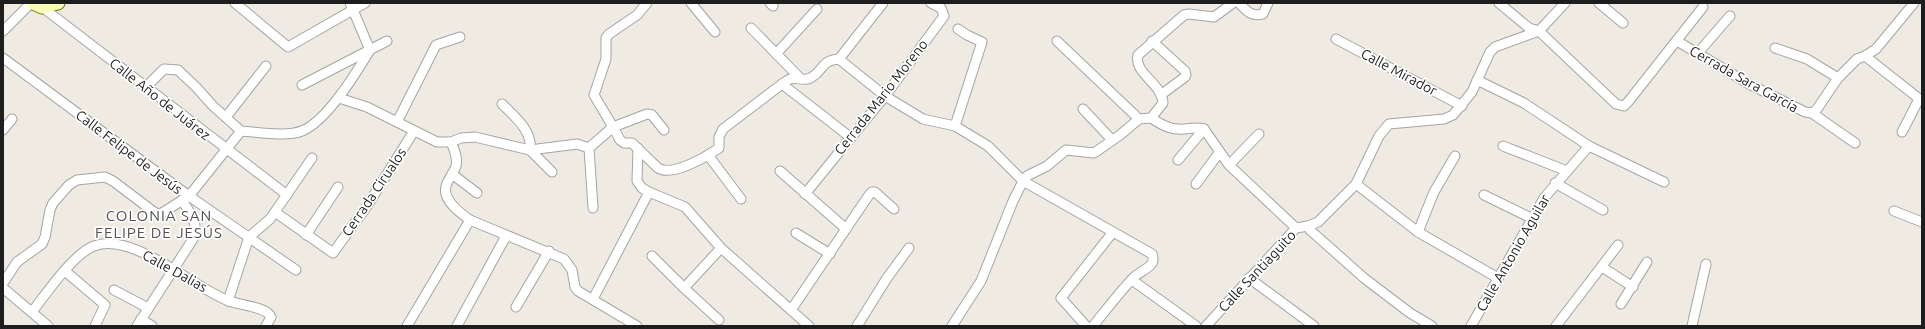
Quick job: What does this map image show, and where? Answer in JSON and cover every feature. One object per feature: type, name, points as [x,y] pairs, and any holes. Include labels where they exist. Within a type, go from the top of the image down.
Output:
[{"type":"street","points":[[3,31],[36,4],[58,3]]},
{"type":"street","points":[[235,3],[288,47],[351,6],[365,3]]},
{"type":"street","points":[[647,3],[637,15],[609,34],[606,38],[606,59],[594,95],[620,140],[624,143],[632,143],[663,171],[672,170],[708,156],[719,148],[719,137],[723,129],[782,84],[790,79],[807,79],[812,77],[823,64],[829,60],[839,59],[885,96],[923,119],[955,126],[988,146],[1023,181],[1152,254],[1154,259],[1152,264],[1148,268],[1141,270],[1093,326]]},
{"type":"street","points":[[691,3],[715,32]]},
{"type":"street","points":[[839,59],[883,3]]},
{"type":"street","name":"Cerrada Mario Moreno","points":[[804,194],[885,96],[944,16],[941,8],[931,3]]},
{"type":"street","points":[[1151,118],[1162,103],[1162,94],[1137,62],[1138,55],[1152,41],[1184,15],[1189,14],[1214,17],[1218,16],[1233,3]]},
{"type":"street","points":[[1239,3],[1249,14],[1256,16],[1263,14],[1268,3]]},
{"type":"street","points":[[1499,3],[1529,28],[1539,31]]},
{"type":"street","name":"Calle Santiaguito","points":[[1206,326],[1296,228],[1308,226],[1318,222],[1356,184],[1379,136],[1389,124],[1444,119],[1454,114],[1472,92],[1490,52],[1495,47],[1539,31],[1565,3]]},
{"type":"street","points":[[1600,3],[1623,23]]},
{"type":"street","points":[[1812,113],[1817,109],[1838,78],[1857,59],[1876,49],[1914,3]]},
{"type":"street","name":"Calle Año de Juárez","points":[[36,4],[287,195]]},
{"type":"street","points":[[351,6],[370,50]]},
{"type":"street","name":"Cerrada Sara García","points":[[1539,31],[1616,104],[1624,106],[1703,6]]},
{"type":"street","points":[[776,54],[817,9]]},
{"type":"street","points":[[1697,54],[1730,16]]},
{"type":"street","points":[[751,28],[800,78]]},
{"type":"street","points":[[955,126],[982,42],[958,29]]},
{"type":"street","points":[[397,122],[436,45],[460,37]]},
{"type":"street","name":"Calle Mirador","points":[[1336,39],[1462,106]]},
{"type":"street","points":[[302,85],[387,41]]},
{"type":"street","points":[[1057,41],[1139,119]]},
{"type":"street","points":[[1152,41],[1185,71],[1186,74],[1185,77],[1162,94]]},
{"type":"street","name":"Cerrada Sara García","points":[[1676,41],[1749,84],[1805,112],[1812,113],[1855,143]]},
{"type":"street","points":[[1775,48],[1807,59],[1838,78]]},
{"type":"street","points":[[146,87],[164,69],[178,70],[241,131],[287,134],[302,131],[317,120],[339,98],[354,77],[370,50]]},
{"type":"street","points":[[1865,56],[1921,100],[1902,132]]},
{"type":"street","name":"Calle Felipe de Jesús","points":[[3,58],[185,198],[249,237],[296,270]]},
{"type":"street","points":[[226,117],[266,66]]},
{"type":"street","points":[[1477,80],[1524,103],[1590,146],[1664,182]]},
{"type":"street","points":[[782,84],[850,137]]},
{"type":"street","points":[[339,98],[367,107],[437,142],[451,142],[460,138],[476,137],[530,150],[577,144],[589,148]]},
{"type":"street","points":[[502,104],[523,126],[531,144],[530,150]]},
{"type":"street","points":[[1083,109],[1112,140]]},
{"type":"street","points":[[589,148],[613,127],[647,114],[652,115],[664,130]]},
{"type":"street","points":[[952,326],[981,281],[1014,201],[1023,181],[1027,176],[1047,166],[1066,150],[1094,153],[1139,119],[1151,118],[1168,128],[1177,129],[1198,127],[1204,129],[1219,153],[1229,165],[1296,228]]},
{"type":"street","points":[[3,130],[12,119]]},
{"type":"street","points":[[1178,160],[1204,129]]},
{"type":"street","points":[[3,283],[17,262],[42,244],[53,203],[69,185],[77,180],[105,178],[113,181],[158,214],[162,213],[185,198],[227,150],[241,131]]},
{"type":"street","name":"Cerrada Cirualos","points":[[306,235],[333,253],[367,206],[414,131]]},
{"type":"street","points":[[1229,165],[1259,134]]},
{"type":"street","points":[[451,142],[456,156],[456,166],[445,187],[447,199],[470,220],[564,259],[570,265],[572,270],[575,287],[637,326]]},
{"type":"street","points":[[1503,146],[1567,171]]},
{"type":"street","name":"Calle Antonio Aguilar","points":[[1471,326],[1531,218],[1555,183],[1590,146]]},
{"type":"street","points":[[589,148],[593,208]]},
{"type":"street","points":[[638,148],[637,182],[642,188],[685,207],[721,248],[809,326]]},
{"type":"street","points":[[530,150],[552,172]]},
{"type":"street","points":[[1196,184],[1219,153]]},
{"type":"street","points":[[708,156],[741,199]]},
{"type":"street","points":[[1418,232],[1434,192],[1455,156]]},
{"type":"street","points":[[228,301],[249,237],[270,219],[312,158]]},
{"type":"street","points":[[780,171],[804,194],[845,228]]},
{"type":"street","points":[[452,174],[477,193]]},
{"type":"street","points":[[1555,183],[1603,210]]},
{"type":"street","points":[[1356,184],[1418,232],[1498,278]]},
{"type":"street","points":[[275,212],[306,235],[338,187]]},
{"type":"street","points":[[593,299],[649,192]]},
{"type":"street","points":[[791,310],[830,254],[845,228],[872,192],[875,192],[894,209]]},
{"type":"street","points":[[1484,195],[1531,218]]},
{"type":"street","points":[[152,326],[139,323],[193,239],[196,228],[185,198]]},
{"type":"street","points":[[1894,211],[1922,222]]},
{"type":"street","points":[[407,326],[470,220]]},
{"type":"street","points":[[1308,226],[1310,230],[1364,278],[1410,313],[1432,326]]},
{"type":"street","points":[[1086,326],[1061,298],[1113,232]]},
{"type":"street","points":[[796,233],[830,254]]},
{"type":"street","points":[[457,326],[506,236]]},
{"type":"street","name":"Calle Dalias","points":[[32,312],[65,271],[84,251],[94,245],[108,244],[129,247],[148,255],[228,301],[265,311],[271,317],[266,326]]},
{"type":"street","points":[[1556,326],[1618,246]]},
{"type":"street","points":[[684,288],[721,248]]},
{"type":"street","points":[[857,326],[887,278],[909,248]]},
{"type":"street","points":[[516,308],[549,252]]},
{"type":"street","points":[[652,256],[719,320]]},
{"type":"street","points":[[1621,304],[1647,262]]},
{"type":"street","points":[[1692,326],[1706,264]]},
{"type":"street","points":[[1602,267],[1632,287]]},
{"type":"street","points":[[65,271],[105,305],[96,326]]},
{"type":"street","points":[[1249,278],[1314,326]]},
{"type":"street","points":[[1132,280],[1196,326]]},
{"type":"street","points":[[3,288],[48,326]]},
{"type":"street","points":[[114,290],[148,308]]},
{"type":"district","name":"COLONIA SAN FELIPE DE JESÚS","points":[[159,224]]}]
